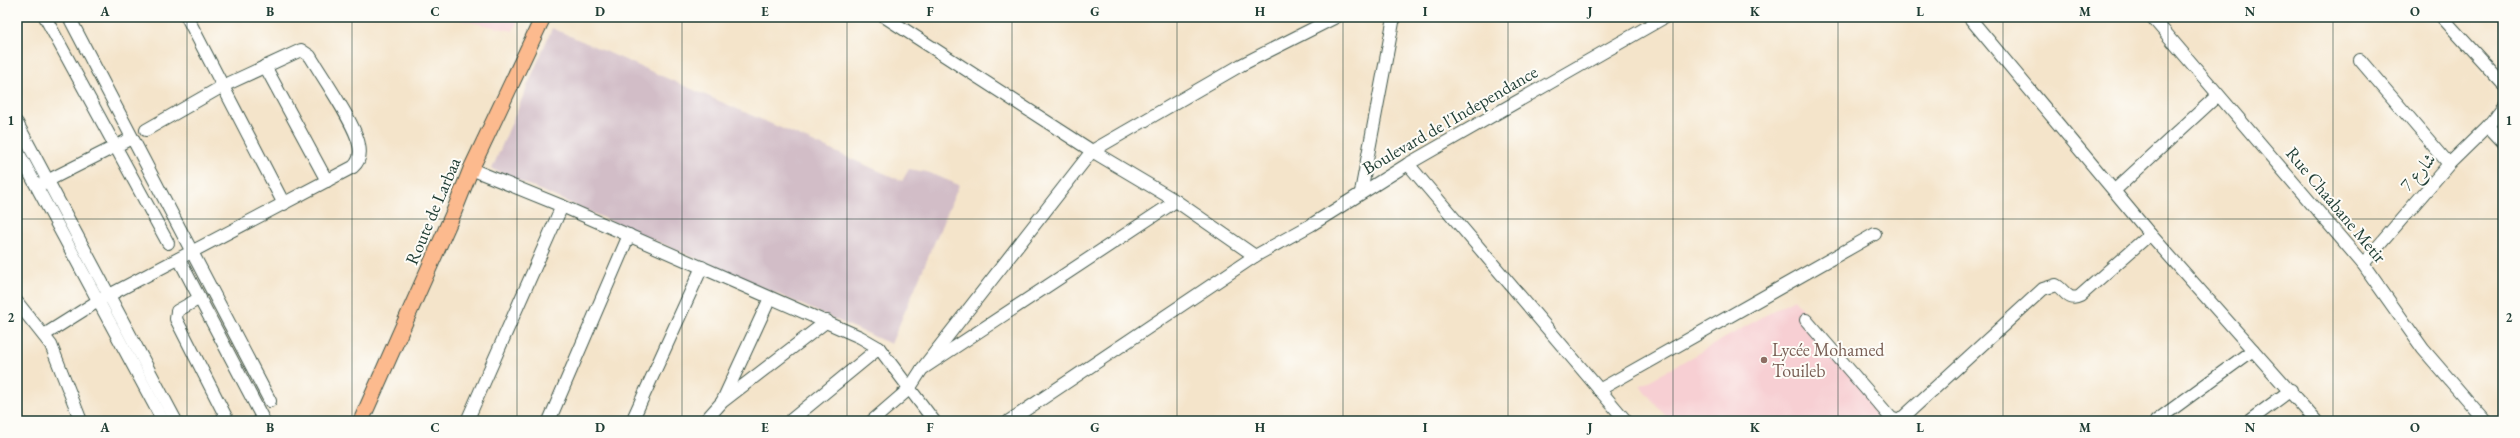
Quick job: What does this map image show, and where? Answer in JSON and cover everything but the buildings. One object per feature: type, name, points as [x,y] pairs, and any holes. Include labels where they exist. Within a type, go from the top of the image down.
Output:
[{"type":"main road","name":"Route de Larbaa","points":[[361,421],[453,214],[471,169],[543,17]]},
{"type":"street","points":[[45,17],[168,243]]},
{"type":"street","points":[[69,17],[270,401]]},
{"type":"street","points":[[187,17],[284,204]]},
{"type":"street","points":[[885,17],[1092,150],[1176,201],[1255,256]]},
{"type":"street","points":[[872,421],[909,389],[922,369],[1092,150],[1241,65],[1336,17]]},
{"type":"street","points":[[1361,192],[1394,17]]},
{"type":"street","name":"Boulevard de l'Independance","points":[[1009,421],[1255,256],[1311,225],[1361,192],[1408,164],[1665,17]]},
{"type":"street","points":[[1969,17],[2115,190],[2150,234],[2316,421]]},
{"type":"street","name":"Rue Chaabane Metir","points":[[2152,17],[2364,264],[2423,349],[2485,421]]},
{"type":"street","points":[[2442,17],[2503,84]]},
{"type":"street","points":[[44,335],[103,298],[353,167],[358,162],[360,152],[355,132],[306,52],[298,50],[223,86],[146,130]]},
{"type":"street","points":[[2360,60],[2449,164]]},
{"type":"street","points":[[265,66],[327,181]]},
{"type":"street","points":[[2115,190],[2218,95]]},
{"type":"street","name":"شارع 7","points":[[2364,264],[2449,164],[2488,126],[2503,107]]},
{"type":"street","points":[[17,123],[42,184],[103,298],[163,421]]},
{"type":"street","points":[[2488,126],[2503,142]]},
{"type":"street","points":[[42,184],[132,138]]},
{"type":"street","points":[[17,150],[42,184]]},
{"type":"street","points":[[1408,164],[1626,421]]},
{"type":"street","points":[[471,169],[562,206],[770,298],[828,321],[879,348],[934,421]]},
{"type":"street","points":[[922,369],[1176,201]]},
{"type":"street","points":[[467,421],[562,206]]},
{"type":"street","points":[[1599,390],[1875,234]]},
{"type":"street","points":[[1806,320],[1891,418],[1899,421],[2043,289],[2056,285],[2069,297],[2080,296],[2150,234]]},
{"type":"street","points":[[549,421],[629,235]]},
{"type":"street","points":[[179,259],[264,421]]},
{"type":"street","points":[[632,421],[702,267]]},
{"type":"street","points":[[103,298],[176,421]]},
{"type":"street","points":[[200,298],[177,311],[176,319],[228,421]]},
{"type":"street","points":[[710,420],[722,402],[770,298]]},
{"type":"street","points":[[17,302],[44,335],[56,356],[81,421]]},
{"type":"street","points":[[722,402],[828,321]]},
{"type":"street","points":[[790,421],[879,348]]},
{"type":"street","points":[[2156,421],[2253,350]]},
{"type":"street","points":[[2249,421],[2290,390]]},
{"type":"shaded area","points":[[447,17],[519,17],[513,31]]},
{"type":"shaded area","points":[[552,28],[902,181],[909,169],[927,172],[959,185],[891,344],[492,169]]},
{"type":"shaded area","name":"Lycée Mohamed Touileb","points":[[1794,299],[1888,421],[1670,421],[1640,386]]},
{"type":"place","name":"Lycée Mohamed Touileb","points":[[1764,360]]}]
